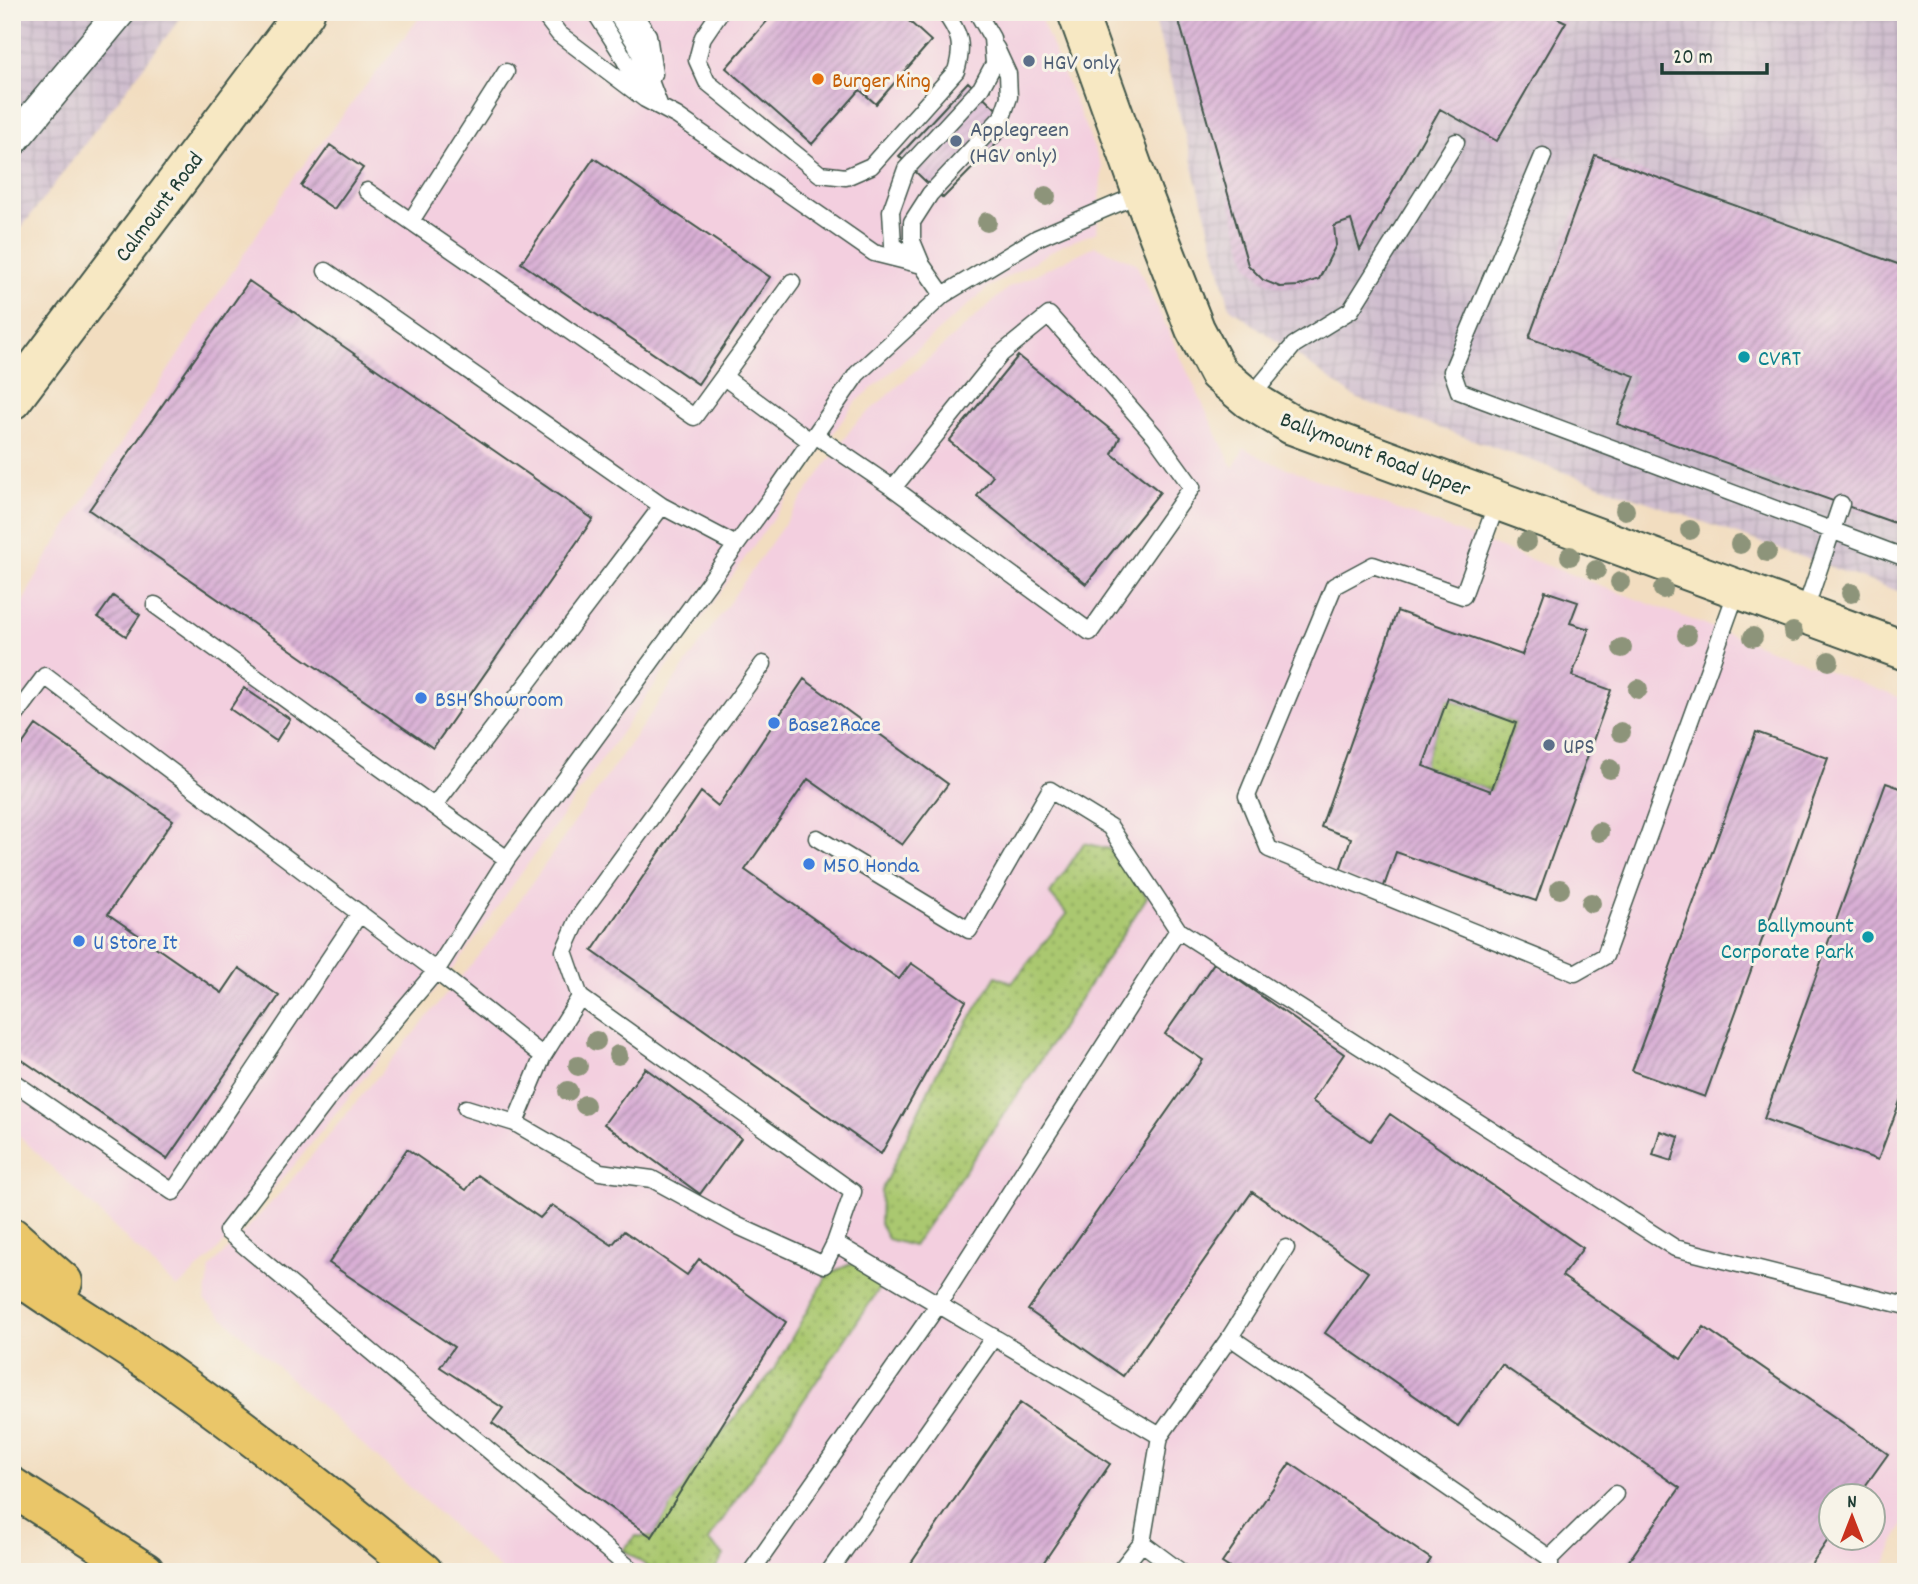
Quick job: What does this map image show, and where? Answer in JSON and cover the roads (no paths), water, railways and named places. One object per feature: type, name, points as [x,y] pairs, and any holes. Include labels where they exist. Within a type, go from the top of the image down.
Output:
[{"type":"highway","points":[[12,1237],[170,1376],[320,1488],[424,1572]]},
{"type":"highway","points":[[12,1271],[57,1305],[170,1376]]},
{"type":"highway","points":[[12,1487],[145,1572]]},
{"type":"street","points":[[12,142],[120,12]]},
{"type":"street","name":"Calmount Road","points":[[12,400],[305,12]]},
{"type":"street","name":"Ballymount Road Upper","points":[[1077,12],[1142,193],[1195,329],[1218,373],[1250,399],[1292,425],[1906,651]]},
{"type":"lane","points":[[542,12],[559,34],[653,103],[677,116],[874,253],[922,265]]},
{"type":"lane","points":[[595,12],[653,103]]},
{"type":"lane","points":[[615,12],[636,44],[653,103]]},
{"type":"lane","points":[[633,12],[648,35],[653,103]]},
{"type":"lane","points":[[720,12],[702,37],[697,60],[707,82],[820,174],[846,177],[872,166],[956,71],[962,51],[954,25],[944,12]]},
{"type":"lane","points":[[943,295],[922,265],[912,241],[912,222],[930,194],[1002,117],[1009,97],[1008,74],[977,12]]},
{"type":"lane","points":[[922,265],[892,245],[891,211],[906,169],[981,88],[993,64],[992,38]]},
{"type":"lane","points":[[411,221],[506,72]]},
{"type":"lane","points":[[1250,399],[1294,345],[1351,310],[1456,142]]},
{"type":"lane","points":[[1543,156],[1452,372],[1459,391],[1906,558]]},
{"type":"lane","points":[[368,191],[694,417],[792,282]]},
{"type":"lane","points":[[634,1572],[227,1231],[331,1095],[436,971],[507,859],[857,374],[943,295],[1037,238],[1142,193]]},
{"type":"lane","points":[[326,271],[662,506],[736,545]]},
{"type":"lane","points":[[724,377],[892,488],[1090,632],[1192,487],[1155,436],[1049,315],[1001,354],[892,488]]},
{"type":"lane","points":[[1499,500],[1463,596],[1373,565],[1334,586],[1247,796],[1269,849],[1575,973],[1605,956],[1738,588]]},
{"type":"lane","points":[[1804,613],[1841,504]]},
{"type":"lane","points":[[434,806],[662,506]]},
{"type":"lane","points":[[155,605],[507,859]]},
{"type":"lane","points":[[466,1108],[515,1123],[600,1172],[652,1179],[738,1226],[824,1265],[835,1244],[853,1192],[580,997],[564,951],[580,915],[763,664]]},
{"type":"lane","points":[[12,720],[45,676],[360,913],[543,1056]]},
{"type":"lane","points":[[817,838],[969,930],[1050,790],[1110,827],[1178,930],[1675,1248],[1906,1306]]},
{"type":"lane","points":[[12,1081],[173,1192],[360,913]]},
{"type":"lane","points":[[751,1572],[938,1305],[1178,930]]},
{"type":"lane","points":[[515,1123],[543,1056],[580,997]]},
{"type":"lane","points":[[835,1244],[1160,1436]]},
{"type":"lane","points":[[1119,1572],[1142,1543],[1160,1436],[1230,1338],[1286,1248]]},
{"type":"lane","points":[[829,1572],[994,1338]]},
{"type":"lane","points":[[1230,1338],[1550,1565],[1615,1494]]},
{"type":"lane","points":[[1142,1543],[1181,1572]]},
{"type":"place","name":"HGV only","points":[[1029,61]]},
{"type":"place","name":"Burger King","points":[[818,79]]},
{"type":"place","name":"Applegreen (HGV only)","points":[[956,141]]},
{"type":"place","name":"CVRT","points":[[1744,357]]},
{"type":"place","name":"BSH Showroom","points":[[421,698]]},
{"type":"place","name":"Base2Race","points":[[774,723]]},
{"type":"place","name":"UPS","points":[[1549,745]]},
{"type":"place","name":"M50 Honda","points":[[809,864]]},
{"type":"place","name":"Ballymount Corporate Park","points":[[1868,937]]},
{"type":"place","name":"U Store It","points":[[79,941]]}]
